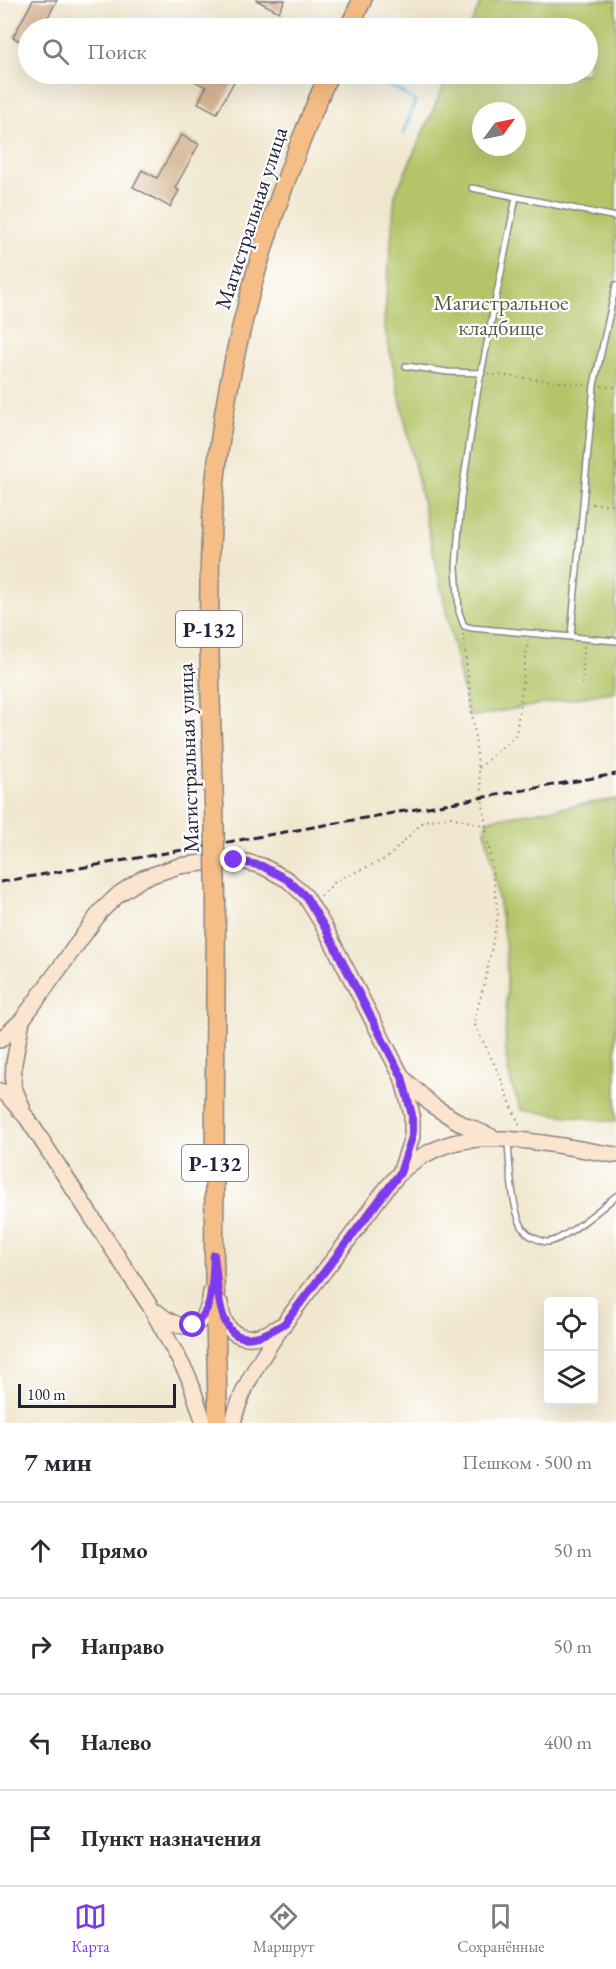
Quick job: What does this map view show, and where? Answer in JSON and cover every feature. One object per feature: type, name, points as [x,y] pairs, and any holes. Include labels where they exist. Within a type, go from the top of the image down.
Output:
[{"type":"highway","points":[[354,18],[362,0]]},
{"type":"highway","name":"Магистральная улица","points":[[218,1423],[214,1255],[216,902],[208,657],[210,550],[217,464],[225,406],[253,276],[283,186],[324,84]]},
{"type":"main road","points":[[0,1040],[22,1020],[101,911],[119,894],[143,878],[179,866],[234,860],[262,866],[288,880],[306,897],[325,928],[402,1077],[412,1115],[412,1137],[400,1173]]},
{"type":"main road","points":[[22,1020],[14,1063],[13,1085],[27,1118]]},
{"type":"main road","points":[[402,1077],[433,1106],[462,1124],[492,1137],[616,1155]]},
{"type":"main road","points":[[0,1091],[6,1094],[27,1118],[150,1306],[189,1378],[204,1423]]},
{"type":"main road","points":[[232,1423],[252,1373],[285,1323],[400,1173],[432,1150],[454,1143],[492,1137]]},
{"type":"main road","points":[[150,1306],[170,1323],[181,1327],[193,1325],[203,1319],[210,1301],[214,1255]]},
{"type":"main road","points":[[214,1255],[221,1312],[226,1325],[234,1333],[243,1337],[260,1337],[285,1323]]},
{"type":"lane","points":[[472,188],[616,217]]},
{"type":"lane","points":[[516,197],[477,394],[461,498],[456,567],[461,622],[472,628],[571,635],[616,641]]},
{"type":"lane","points":[[571,635],[594,385],[616,285]]},
{"type":"lane","points":[[406,366],[448,372],[482,373]]},
{"type":"lane","points":[[508,1140],[511,1186],[526,1233],[546,1242],[554,1241],[590,1218],[616,1196]]},
{"type":"path","points":[[482,373],[616,387]]},
{"type":"path","points":[[583,503],[616,504]]},
{"type":"path","points":[[461,622],[498,914],[474,1023],[499,1074],[520,1129]]},
{"type":"path","points":[[478,768],[516,735],[529,632]]},
{"type":"path","points":[[582,684],[584,637]]},
{"type":"path","points":[[319,898],[336,881],[387,858],[424,821],[451,817],[486,826]]},
{"type":"green space","name":"Магистральное кладбище","points":[[482,0],[616,0],[616,691],[469,717],[384,324],[395,195],[445,84],[598,84],[598,18],[474,18]]},
{"type":"green space","points":[[616,799],[616,1122],[522,1110],[508,1071],[505,1033],[506,953],[500,906],[485,830],[486,822],[491,819]]},
{"type":"building","points":[[33,0],[57,0],[48,18],[23,18]]},
{"type":"building","points":[[256,0],[285,0],[279,12]]},
{"type":"building","points":[[18,28],[18,40],[13,37]]},
{"type":"building","points":[[200,84],[233,84],[217,113],[198,103],[206,87]]},
{"type":"building","points":[[181,135],[199,144],[175,188],[179,190],[170,207],[133,187],[142,170],[157,178]]},
{"type":"waterway","points":[[384,84],[415,101],[403,135]]},
{"type":"railway","points":[[0,882],[616,774]]},
{"type":"route","points":[[193,1325],[203,1319],[210,1301],[214,1255],[221,1312],[226,1325],[234,1333],[243,1337],[260,1337],[285,1323],[400,1173],[412,1137],[412,1115],[402,1077],[325,928],[306,897],[288,880],[262,866],[234,860]]}]
